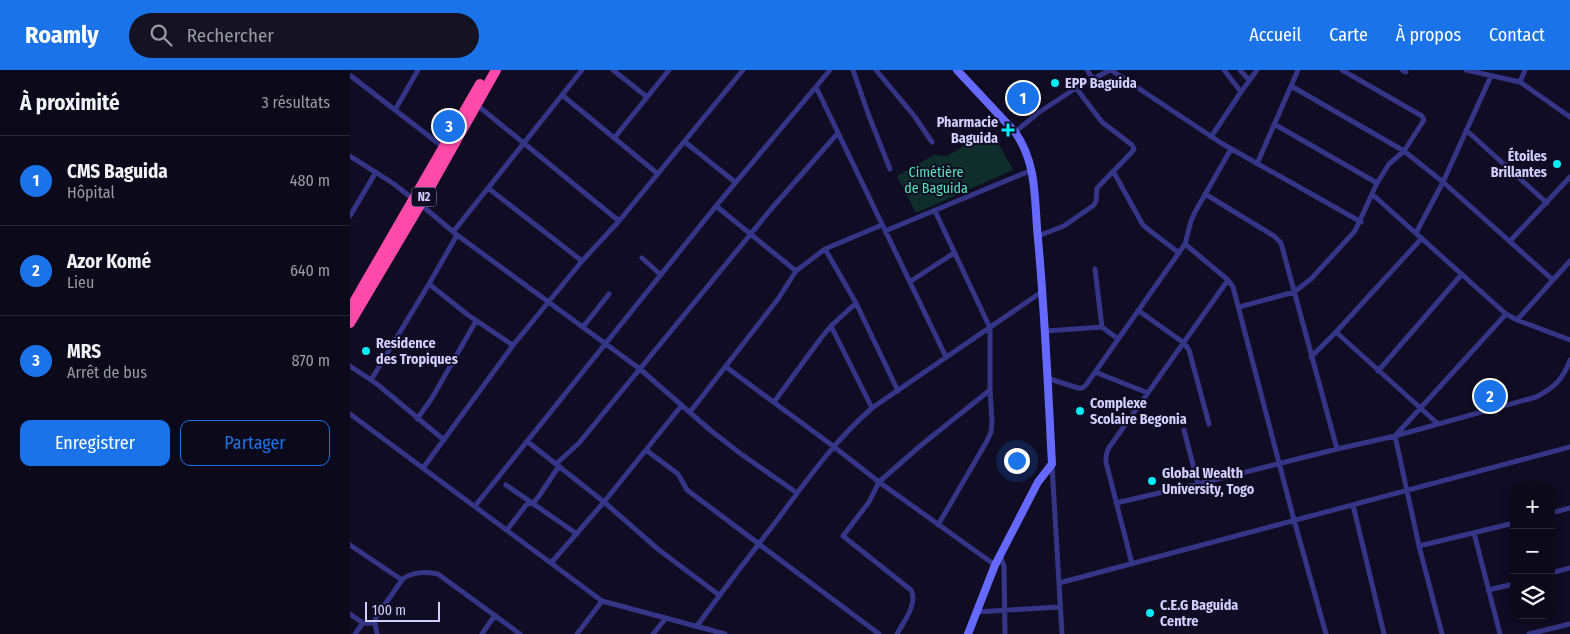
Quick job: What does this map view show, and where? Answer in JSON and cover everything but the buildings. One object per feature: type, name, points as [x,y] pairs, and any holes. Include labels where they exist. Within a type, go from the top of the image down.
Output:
[{"type":"highway","name":"N2","points":[[350,323],[417,202],[444,147],[488,70]]},
{"type":"highway","name":"N2","points":[[350,309],[496,70]]},
{"type":"street","points":[[354,70],[351,77],[444,147]]},
{"type":"street","points":[[395,110],[418,70]]},
{"type":"street","points":[[371,380],[429,284],[455,233],[523,143],[582,70]]},
{"type":"street","points":[[613,70],[647,96]]},
{"type":"street","points":[[615,137],[669,70]]},
{"type":"street","points":[[423,468],[514,344],[582,261],[619,222],[743,70]]},
{"type":"street","points":[[475,506],[735,182],[830,70]]},
{"type":"street","points":[[853,70],[890,169]]},
{"type":"street","points":[[876,70],[915,117],[932,142]]},
{"type":"street","points":[[957,70],[1015,132],[1022,143],[1032,170],[1044,291],[1047,378],[1062,634]]},
{"type":"street","points":[[1087,70],[1093,79]]},
{"type":"street","points":[[1015,132],[1076,88],[1110,70],[1211,137],[1361,222]]},
{"type":"street","points":[[1224,70],[1241,92]]},
{"type":"street","points":[[1240,70],[1249,80]]},
{"type":"street","points":[[1211,137],[1257,70]]},
{"type":"street","points":[[1257,164],[1298,70]]},
{"type":"street","points":[[1239,307],[1294,292],[1311,279],[1348,240],[1361,222],[1376,183],[1389,164],[1404,152],[1422,125],[1424,120],[1422,116],[1342,70]]},
{"type":"street","points":[[1467,70],[1520,82],[1570,117]]},
{"type":"street","points":[[1520,82],[1525,70]]},
{"type":"street","points":[[1416,233],[1443,182],[1490,76]]},
{"type":"street","points":[[1291,86],[1404,152],[1443,182],[1553,280]]},
{"type":"street","points":[[816,87],[946,357]]},
{"type":"street","points":[[1038,236],[1064,226],[1094,204],[1097,188],[1134,149],[1132,145],[1102,122],[1076,88]]},
{"type":"street","points":[[562,95],[658,174]]},
{"type":"street","points":[[476,105],[619,222]]},
{"type":"street","points":[[1274,124],[1376,183]]},
{"type":"street","points":[[1466,130],[1547,203]]},
{"type":"street","points":[[507,530],[526,505],[539,496],[557,465],[579,443],[750,234],[838,133]]},
{"type":"street","points":[[684,142],[735,182]]},
{"type":"street","points":[[1047,378],[1082,388],[1095,372],[1185,244],[1190,221],[1231,149]]},
{"type":"street","points":[[350,156],[405,192],[455,233],[640,369],[741,454],[797,493]]},
{"type":"street","points":[[885,231],[1032,170]]},
{"type":"street","points":[[1113,171],[1143,225],[1179,253]]},
{"type":"street","points":[[350,216],[376,172]]},
{"type":"street","points":[[1510,241],[1570,177]]},
{"type":"street","points":[[488,188],[582,261]]},
{"type":"street","points":[[1205,194],[1274,236],[1281,243],[1336,449]]},
{"type":"street","points":[[1372,194],[1506,314],[1570,340]]},
{"type":"street","points":[[716,206],[796,271]]},
{"type":"street","points":[[935,211],[990,328],[992,422],[991,432],[987,441],[938,525]]},
{"type":"street","points":[[690,412],[778,299],[796,271],[825,249],[882,225]]},
{"type":"street","points":[[1311,357],[1422,238]]},
{"type":"street","points":[[1185,244],[1228,280],[1233,287],[1278,464],[1326,634]]},
{"type":"street","points":[[825,249],[856,303],[898,391]]},
{"type":"street","points":[[911,281],[954,253]]},
{"type":"street","points":[[642,258],[661,275]]},
{"type":"street","points":[[1517,320],[1569,265]]},
{"type":"street","points":[[1095,269],[1102,327]]},
{"type":"street","points":[[1378,371],[1462,274]]},
{"type":"street","points":[[1132,564],[1106,456],[1108,449],[1228,280]]},
{"type":"street","points":[[429,284],[476,321],[510,344],[514,344]]},
{"type":"street","points":[[697,626],[833,446],[856,422],[872,408],[1044,291]]},
{"type":"street","points":[[583,327],[609,294]]},
{"type":"street","points":[[774,402],[831,326],[856,303]]},
{"type":"street","points":[[1139,311],[1184,343],[1192,359],[1209,424]]},
{"type":"street","points":[[1394,436],[1506,314]]},
{"type":"street","points":[[417,419],[432,398],[476,321]]},
{"type":"street","points":[[831,326],[872,408]]},
{"type":"street","points":[[1046,331],[1102,327],[1118,339]]},
{"type":"street","points":[[1336,332],[1436,423]]},
{"type":"street","points":[[1116,503],[1394,436],[1536,397],[1545,392],[1565,374],[1570,360]]},
{"type":"street","points":[[350,366],[371,380],[444,440]]},
{"type":"street","points":[[726,367],[879,482],[995,565]]},
{"type":"street","points":[[1095,372],[1148,393]]},
{"type":"street","points":[[897,634],[914,601],[914,594],[843,536],[864,510],[879,482],[920,446],[990,390]]},
{"type":"street","points":[[551,563],[604,502],[682,405]]},
{"type":"street","points":[[350,414],[602,601],[725,634]]},
{"type":"street","points":[[1184,430],[1198,484]]},
{"type":"street","points":[[1394,436],[1419,546],[1442,634]]},
{"type":"street","points":[[528,442],[604,502],[659,550],[719,595]]},
{"type":"street","points":[[1058,583],[1570,449]]},
{"type":"street","points":[[646,450],[678,474],[687,490],[879,634]]},
{"type":"street","points":[[968,634],[995,565],[1038,482],[1052,464]]},
{"type":"street","points":[[506,485],[577,534]]},
{"type":"street","points":[[1353,505],[1384,634]]},
{"type":"street","points":[[1555,512],[1570,508]]},
{"type":"street","points":[[1419,546],[1510,524]]},
{"type":"street","points":[[1474,533],[1500,634]]},
{"type":"street","points":[[350,545],[402,580]]},
{"type":"street","points":[[1000,555],[1004,566],[1005,634]]},
{"type":"street","points":[[1555,572],[1570,568]]},
{"type":"street","points":[[377,634],[376,617],[402,580],[408,575],[429,573],[438,574],[520,634]]},
{"type":"street","points":[[1488,590],[1510,585]]},
{"type":"street","points":[[577,634],[602,601]]},
{"type":"street","points":[[976,612],[1060,607]]},
{"type":"street","points":[[350,614],[363,623],[375,622]]},
{"type":"street","points":[[482,634],[495,616]]},
{"type":"street","points":[[653,634],[666,618]]},
{"type":"street","points":[[355,634],[363,623]]},
{"type":"street","points":[[1529,634],[1570,624]]},
{"type":"green space","name":"Cimétière de Baguida","points":[[988,131],[1001,148],[1013,170],[916,213],[897,176],[934,155],[947,156]]},
{"type":"place","name":"EPP Baguida","points":[[1055,83]]},
{"type":"place","name":"CMS Baguida","points":[[1023,98]]},
{"type":"place","name":"MRS","points":[[449,126]]},
{"type":"place","name":"Pharmacie Baguida","points":[[1008,130]]},
{"type":"place","name":"Étoiles Brillantes","points":[[1557,164]]},
{"type":"place","name":"Residence des Tropiques","points":[[366,351]]},
{"type":"place","name":"Azor Komé","points":[[1490,396]]},
{"type":"place","name":"Complexe Scolaire Begonia","points":[[1080,411]]},
{"type":"place","name":"Global Wealth University, Togo","points":[[1152,481]]},
{"type":"place","name":"C.E.G Baguida Centre","points":[[1150,613]]}]
